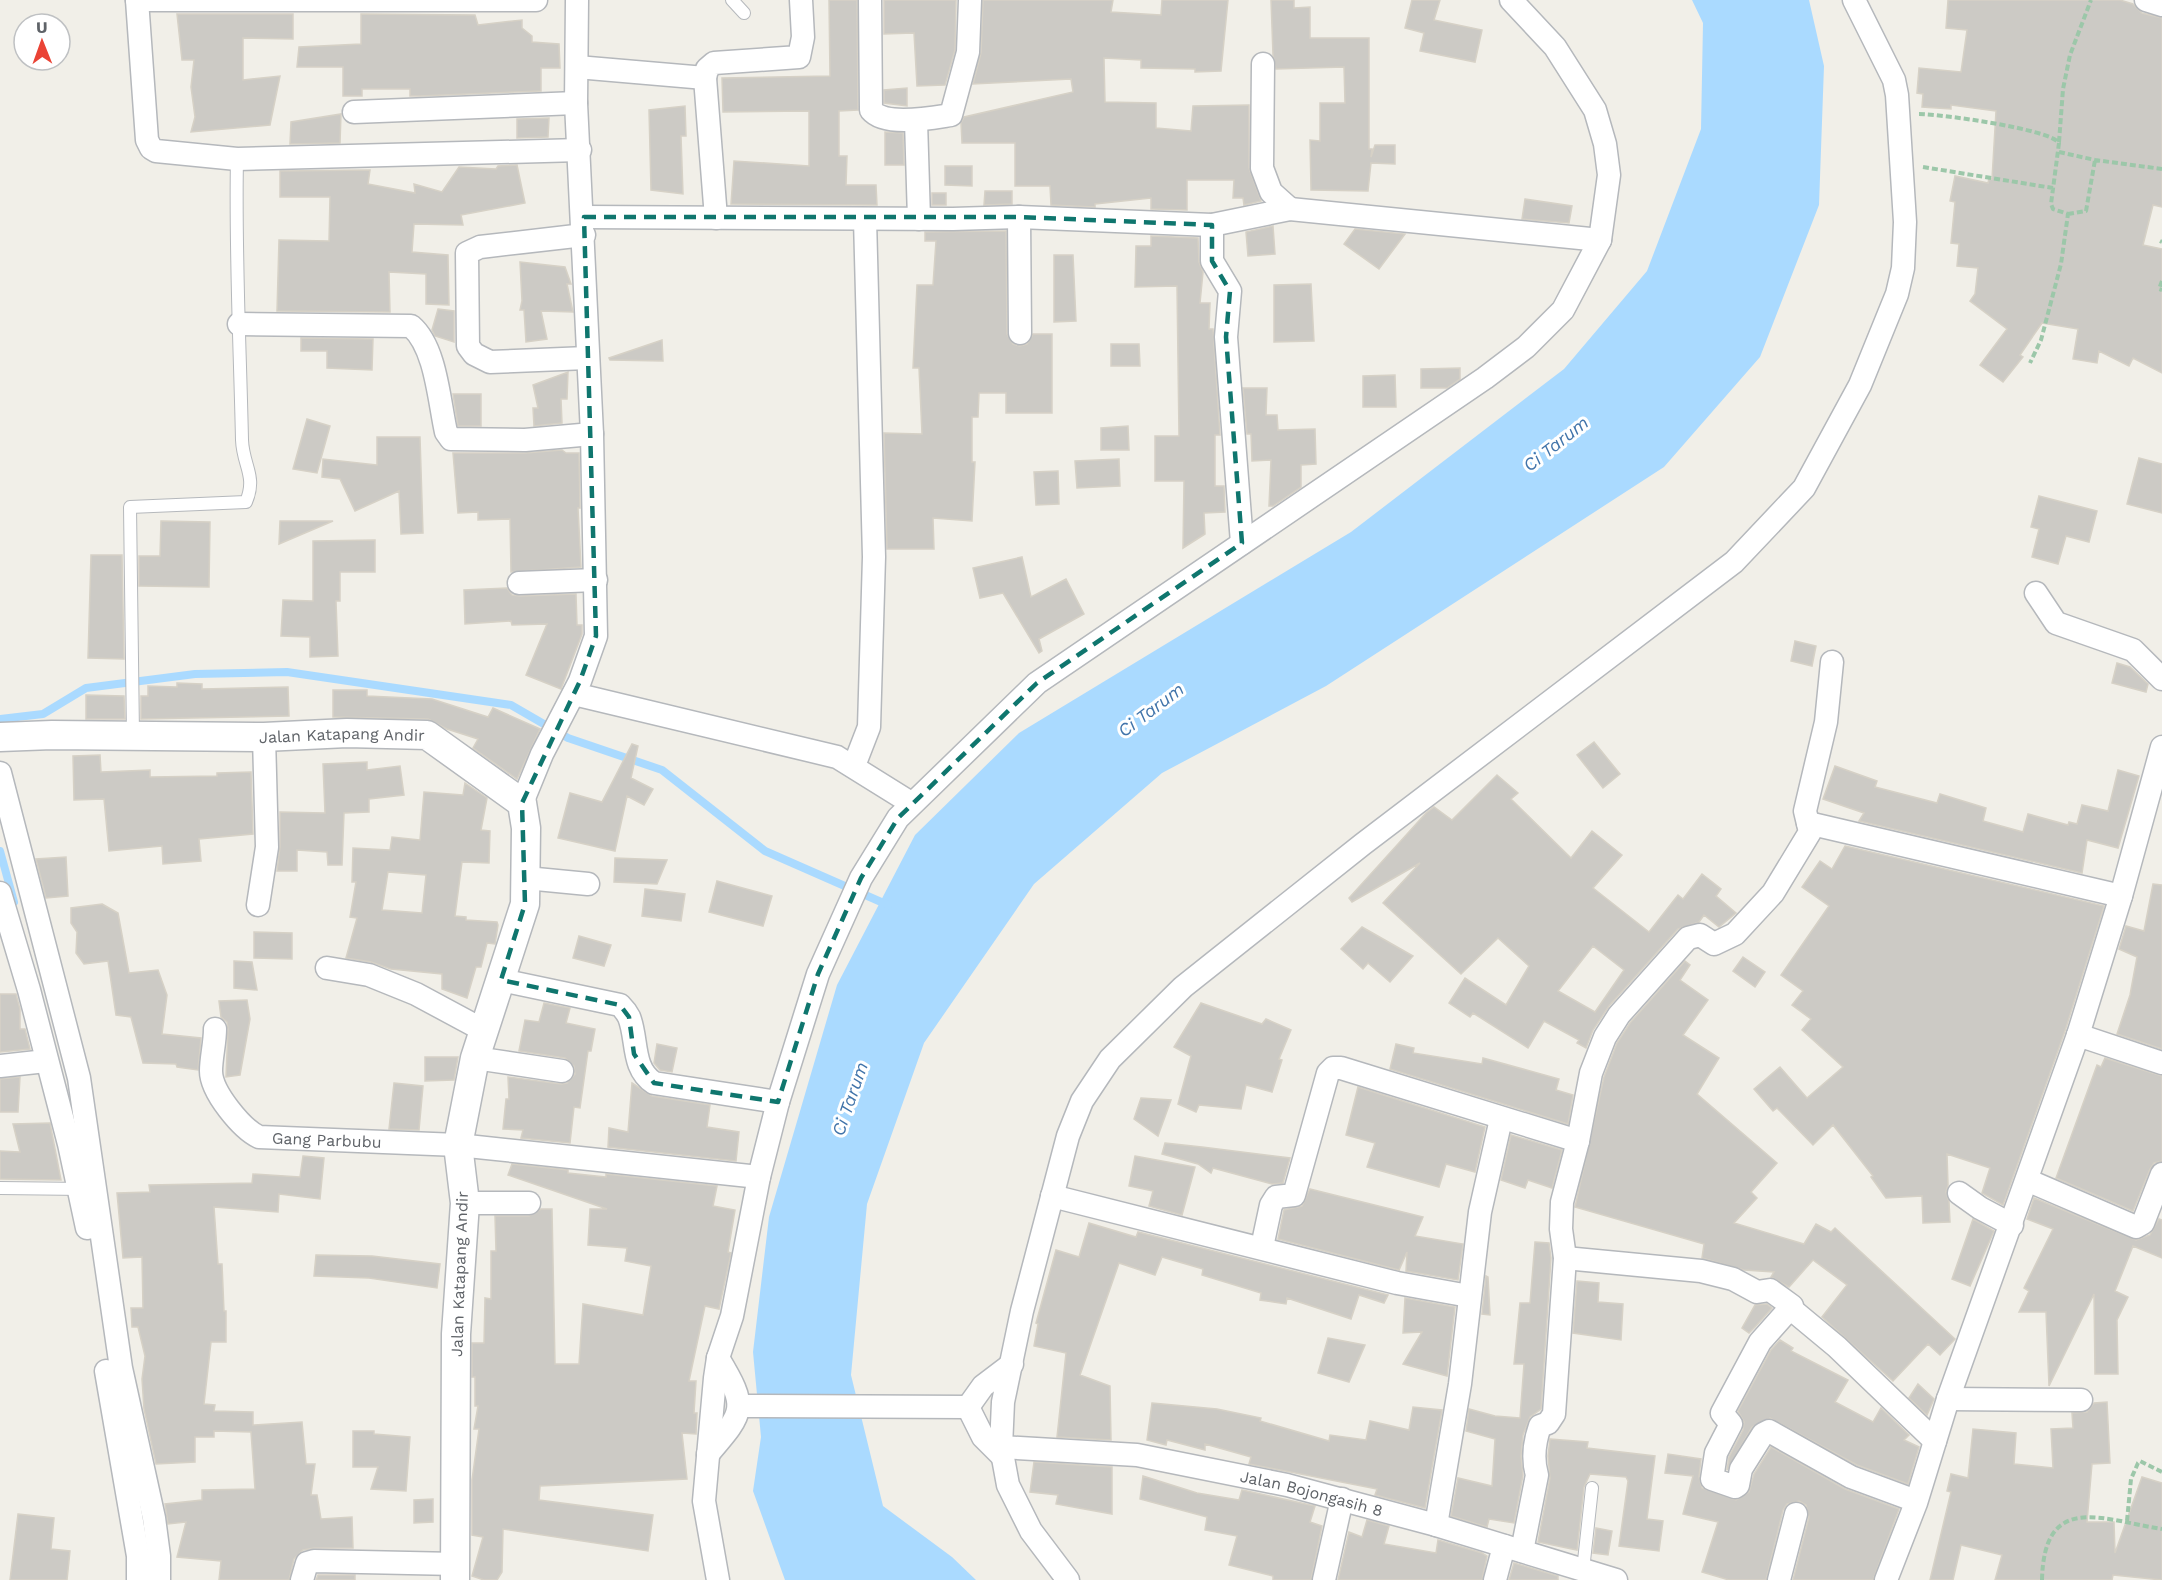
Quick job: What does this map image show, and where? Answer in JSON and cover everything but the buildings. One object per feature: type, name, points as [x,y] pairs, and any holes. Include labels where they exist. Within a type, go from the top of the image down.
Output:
[{"type":"street","points":[[536,0],[137,0],[148,145],[161,152],[237,159],[580,150]]},
{"type":"street","points":[[522,803],[542,754],[574,694],[596,636],[592,434],[587,358],[584,226],[576,103],[577,0]]},
{"type":"street","points":[[716,218],[705,78],[707,69],[714,63],[799,57],[803,37],[801,0]]},
{"type":"street","points":[[870,0],[871,110],[877,116],[916,121],[951,115],[968,52],[970,0]]},
{"type":"street","points":[[718,1580],[704,1501],[708,1454],[718,1358],[732,1316],[759,1177],[778,1102],[818,974],[857,888],[898,818],[1037,684],[1485,378],[1526,347],[1563,310],[1600,240],[1609,175],[1605,144],[1595,110],[1555,47],[1511,0]]},
{"type":"street","points":[[1068,1580],[1031,1531],[1008,1485],[1002,1451],[1004,1402],[1011,1364],[1068,1136],[1082,1101],[1110,1059],[1183,987],[1363,844],[1734,562],[1804,488],[1860,385],[1897,294],[1903,268],[1905,222],[1894,80],[1854,0]]},
{"type":"street","points":[[2146,0],[2162,5]]},
{"type":"street","points":[[1263,64],[1262,168],[1271,192],[1290,209]]},
{"type":"street","points":[[577,67],[705,78]]},
{"type":"street","points":[[354,112],[576,103]]},
{"type":"street","points":[[916,121],[919,219]]},
{"type":"street","points":[[587,358],[490,362],[474,354],[468,346],[467,253],[480,247],[584,226],[716,218],[1019,217],[1212,225],[1290,209],[1600,240]]},
{"type":"street","points":[[1019,217],[1020,333]]},
{"type":"street","points":[[851,765],[857,758],[869,727],[874,557],[865,219]]},
{"type":"street","points":[[1212,225],[1212,261],[1230,291],[1226,337],[1242,543]]},
{"type":"street","points":[[239,324],[411,326],[419,332],[430,355],[446,432],[451,439],[525,440],[592,434]]},
{"type":"street","points":[[519,583],[596,580]]},
{"type":"street","points":[[2036,593],[2056,623],[2133,650],[2162,679]]},
{"type":"street","points":[[1495,1580],[1513,1549],[1537,1475],[1533,1465],[1540,1426],[1548,1423],[1554,1414],[1565,1258],[1561,1229],[1562,1202],[1578,1141],[1591,1072],[1605,1037],[1619,1015],[1688,938],[1700,935],[1714,944],[1735,934],[1773,893],[1805,843],[1810,832],[1805,811],[1826,722],[1832,662]]},
{"type":"street","points":[[574,694],[837,757],[911,803]]},
{"type":"street","name":"Jalan Katapang Andir","points":[[0,737],[133,735],[264,737],[347,733],[428,735],[492,779],[522,803],[526,828],[525,904],[475,1058],[458,1145],[465,1203],[456,1334],[455,1572]]},
{"type":"street","points":[[258,905],[267,847],[264,737]]},
{"type":"street","points":[[1886,1580],[1916,1501],[1948,1399],[2078,1035],[2121,896],[2162,747]]},
{"type":"street","points":[[0,773],[79,1078],[88,1232],[108,1381],[138,1556],[138,1580]]},
{"type":"street","points":[[1808,823],[2121,896]]},
{"type":"street","points":[[526,878],[588,884]]},
{"type":"street","points":[[0,893],[29,990],[69,1144],[86,1188],[121,1368],[154,1518],[159,1556],[159,1580]]},
{"type":"street","points":[[327,968],[369,975],[416,994],[483,1030]]},
{"type":"street","points":[[501,980],[620,1005],[629,1017],[634,1054],[647,1079],[654,1083],[778,1102]]},
{"type":"street","name":"Gang Parbubu","points":[[215,1029],[210,1072],[216,1090],[245,1130],[260,1137],[458,1145],[759,1177]]},
{"type":"street","points":[[2078,1035],[2162,1063]]},
{"type":"street","points":[[475,1058],[562,1071]]},
{"type":"street","points":[[0,1066],[46,1061]]},
{"type":"street","points":[[1262,1247],[1271,1205],[1276,1197],[1294,1196],[1328,1073],[1334,1068],[1341,1068],[1578,1141]]},
{"type":"street","points":[[1436,1526],[1460,1384],[1480,1212],[1502,1119]]},
{"type":"street","points":[[2027,1180],[2136,1227],[2143,1223],[2162,1174]]},
{"type":"street","points":[[1959,1193],[1980,1208],[2012,1225]]},
{"type":"street","points":[[1052,1196],[1262,1247],[1397,1283],[1469,1296]]},
{"type":"street","points":[[465,1203],[529,1203]]},
{"type":"street","points":[[1565,1258],[1701,1271],[1733,1279],[1757,1292],[1770,1290],[1792,1306],[1790,1308],[1837,1347],[1935,1441]]},
{"type":"street","points":[[1790,1308],[1760,1342],[1722,1413],[1731,1424],[1716,1453],[1712,1479],[1738,1485],[1741,1469],[1763,1434],[1769,1431],[1851,1477],[1916,1501]]},
{"type":"street","points":[[708,1454],[735,1423],[741,1406],[731,1378],[718,1358]]},
{"type":"street","points":[[968,1407],[983,1386],[1011,1364]]},
{"type":"street","points":[[1948,1399],[2081,1400]]},
{"type":"street","points":[[741,1406],[968,1407]]},
{"type":"street","points":[[968,1407],[984,1437],[1002,1451]]},
{"type":"street","name":"Jalan Bojongasih 8","points":[[1002,1451],[1137,1455],[1342,1499],[1616,1580]]},
{"type":"street","points":[[1324,1580],[1342,1499]]},
{"type":"street","points":[[1779,1580],[1796,1514]]},
{"type":"street","points":[[302,1580],[307,1563],[314,1561],[455,1572]]},
{"type":"lane","points":[[732,0],[744,13]]},
{"type":"lane","points":[[133,735],[130,507],[246,502],[252,487],[243,447],[235,248],[237,159]]},
{"type":"lane","points":[[0,1188],[86,1188]]},
{"type":"lane","points":[[1583,1570],[1592,1488]]},
{"type":"path","points":[[2091,0],[2070,55],[2063,89],[2053,209],[2068,214],[2086,211],[2095,160]]},
{"type":"path","points":[[1898,114],[1964,118],[2052,137],[2059,143]]},
{"type":"path","points":[[2059,152],[2095,160],[2162,169]]},
{"type":"path","points":[[1901,165],[1958,171],[2053,188]]},
{"type":"path","points":[[2030,363],[2041,340],[2061,264],[2068,214]]},
{"type":"path","points":[[2162,281],[2159,289],[2162,290]]},
{"type":"path","points":[[2127,1521],[2131,1479],[2138,1463],[2140,1461],[2162,1472]]},
{"type":"path","points":[[2042,1580],[2044,1548],[2057,1529],[2081,1516],[2127,1521],[2162,1529]]},
{"type":"highlighted area","points":[[584,217],[1019,217],[1212,225],[1212,261],[1230,291],[1226,337],[1242,543],[1037,683],[898,818],[861,878],[818,974],[778,1102],[654,1083],[634,1054],[629,1017],[620,1005],[501,980],[525,904],[522,803],[580,681],[596,636]]},
{"type":"water","name":"Ci Tarum","points":[[1692,0],[1809,0],[1824,66],[1819,205],[1760,357],[1664,467],[1326,686],[1162,773],[1034,884],[924,1043],[867,1204],[851,1375],[883,1506],[952,1557],[976,1580],[785,1580],[753,1491],[761,1437],[753,1352],[769,1217],[837,985],[915,835],[1019,733],[1351,532],[1564,369],[1647,271],[1701,129],[1703,23]]},
{"type":"waterway","points":[[0,719],[43,714],[86,688],[195,674],[287,672],[511,705],[568,738],[662,770],[765,851],[888,905]]},
{"type":"waterway","points":[[0,851],[14,902]]}]
